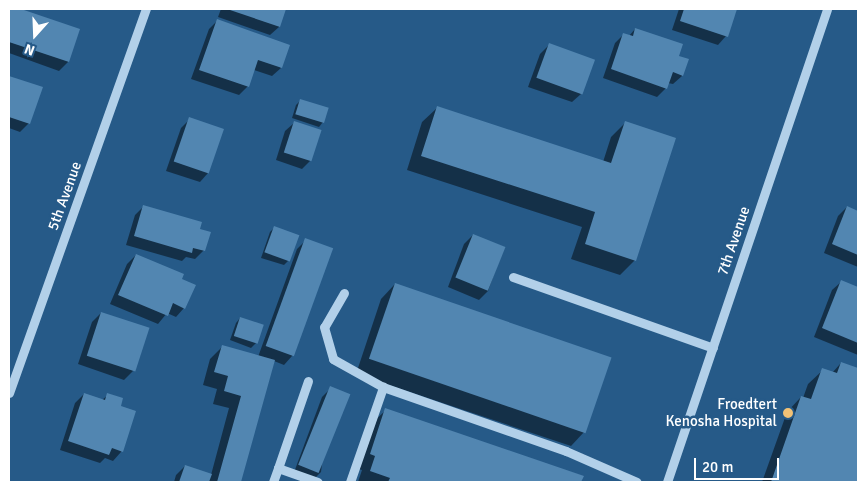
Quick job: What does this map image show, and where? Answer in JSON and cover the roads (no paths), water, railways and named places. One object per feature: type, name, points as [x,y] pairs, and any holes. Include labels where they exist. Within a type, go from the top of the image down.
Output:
[{"type":"street","name":"5th Avenue","points":[[9,393],[146,9]]},
{"type":"street","name":"7th Avenue","points":[[667,482],[827,9]]},
{"type":"street","points":[[513,277],[713,348]]},
{"type":"street","points":[[344,293],[324,328],[332,359],[383,387],[566,451],[636,482]]},
{"type":"street","points":[[273,482],[308,381]]},
{"type":"street","points":[[350,482],[383,387]]},
{"type":"street","points":[[278,468],[318,482]]},
{"type":"place","name":"Froedtert Kenosha Hospital","points":[[788,413]]}]
